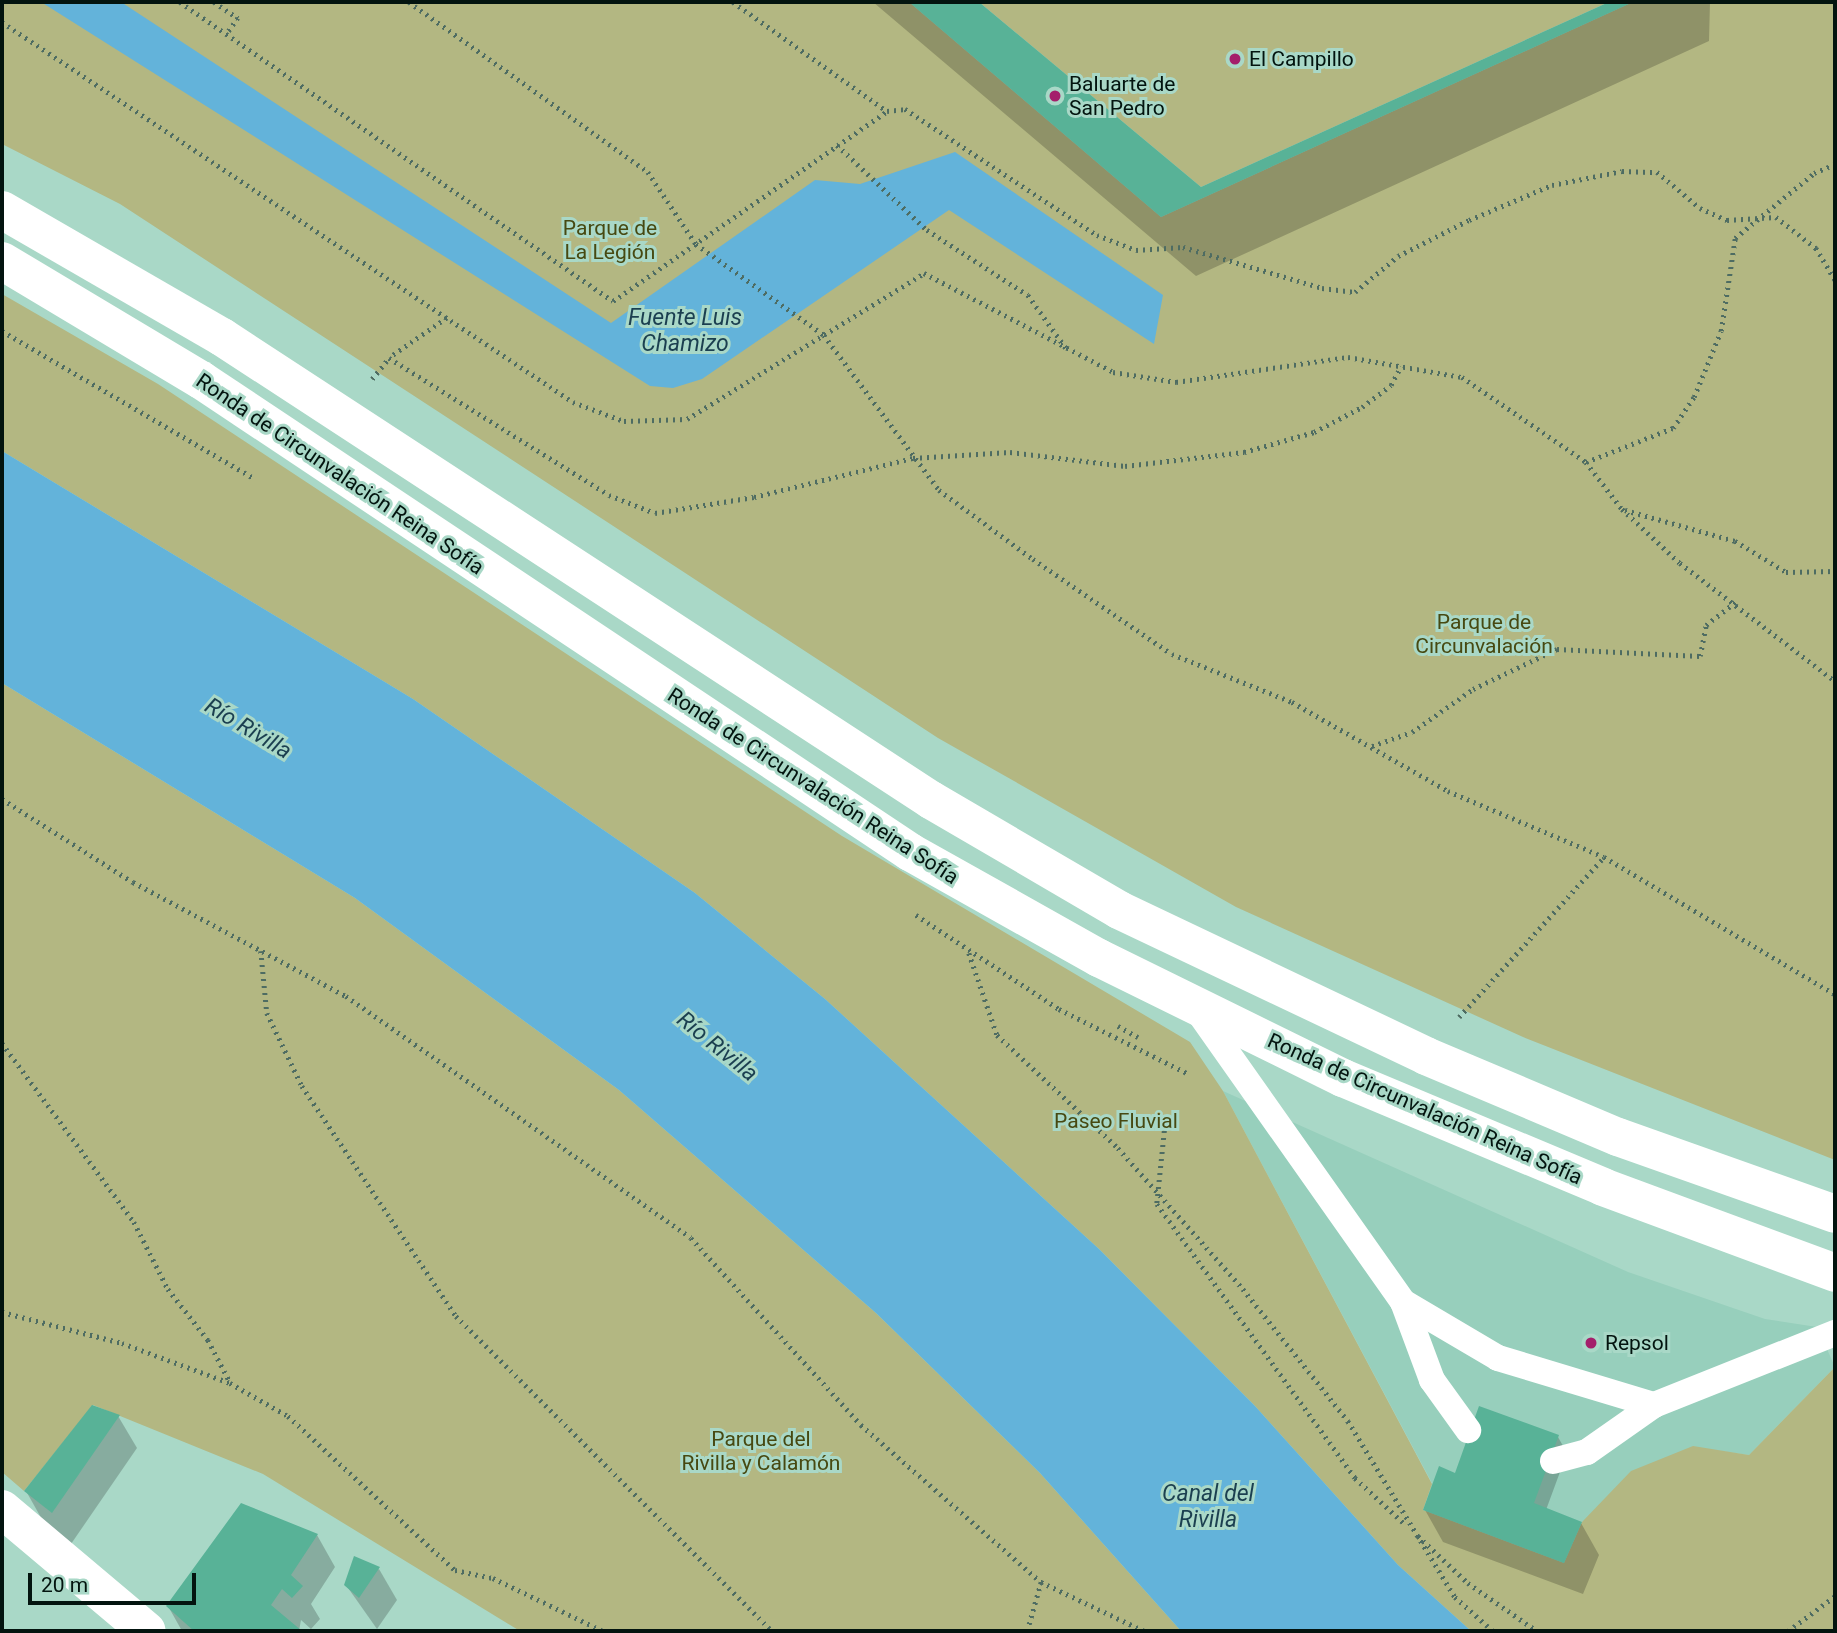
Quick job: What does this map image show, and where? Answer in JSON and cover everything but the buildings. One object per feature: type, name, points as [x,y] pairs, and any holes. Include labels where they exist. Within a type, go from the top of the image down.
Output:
[{"type":"main road","points":[[2,210],[222,337],[931,800],[1119,910],[1426,1056],[1618,1137],[1835,1214]]},
{"type":"main road","name":"Ronda de Circunvalación Reina Sofía","points":[[2,261],[201,380],[910,852],[1194,1004],[1343,1078],[1578,1177],[1835,1273]]},
{"type":"main road","points":[[2,1509],[147,1631]]},
{"type":"lane","points":[[1194,1004],[1403,1302],[1432,1380],[1468,1430]]},
{"type":"lane","points":[[1403,1302],[1498,1358],[1654,1405]]},
{"type":"lane","points":[[1553,1461],[1587,1452],[1654,1405],[1835,1333]]},
{"type":"path","points":[[181,2],[613,301],[887,111],[905,109],[1097,235],[1136,250],[1183,247],[1355,292],[1398,256],[1469,220],[1552,186],[1622,171],[1657,172],[1700,208],[1727,220],[1764,214],[1816,248],[1835,280]]},
{"type":"path","points":[[215,2],[237,18],[227,34]]},
{"type":"path","points":[[409,2],[648,172],[695,244],[824,335],[939,490],[1172,654],[1292,702],[1448,791],[1604,857],[1835,994]]},
{"type":"path","points":[[733,2],[887,111]]},
{"type":"path","points":[[2,22],[573,402],[624,421],[687,419],[923,273],[1113,372],[1176,382],[1348,357],[1462,377],[1586,462],[1622,509],[1680,563],[1737,601],[1835,681]]},
{"type":"path","points":[[837,145],[927,230],[1028,295],[1067,349]]},
{"type":"path","points":[[1586,462],[1673,428],[1695,397],[1721,331],[1735,238],[1814,173],[1835,164]]},
{"type":"path","points":[[447,318],[389,358],[610,495],[655,513],[754,497],[913,457],[1010,452],[1125,466],[1244,452],[1314,432],[1362,407],[1391,385],[1401,366]]},
{"type":"path","points":[[1622,509],[1735,541],[1786,572],[1835,571]]},
{"type":"path","points":[[1371,747],[1412,732],[1472,689],[1558,649],[1700,656],[1706,625],[1737,601]]},
{"type":"path","points":[[2,799],[133,882],[346,996],[691,1238],[861,1424],[1041,1582],[1144,1631]]},
{"type":"path","points":[[1426,1056],[1435,1037],[1480,998],[1604,857]]},
{"type":"path","points":[[261,951],[267,1013],[302,1086],[456,1316],[772,1631]]},
{"type":"path","points":[[1195,1077],[1059,1009],[969,952],[997,1035],[1158,1193],[1348,1421],[1455,1597],[1493,1631]]},
{"type":"path","points":[[2,1043],[134,1222],[167,1289],[208,1340],[230,1383]]},
{"type":"path","points":[[1166,1117],[1157,1204],[1214,1288],[1355,1478],[1468,1583],[1537,1631]]},
{"type":"path","points":[[2,1312],[122,1343],[230,1383],[288,1416],[455,1570],[493,1578],[604,1631]]},
{"type":"path","points":[[1027,1631],[1041,1582]]},
{"type":"path","points":[[1788,1631],[1835,1596]]},
{"type":"shaded area","name":"Repsol","points":[[1223,1091],[1628,1272],[1765,1319],[1817,1327],[1835,1367],[1749,1455],[1693,1447],[1582,1522],[1564,1563],[1423,1510],[1432,1483]]},
{"type":"green space","name":"Parque de Circunvalación","points":[[2,2],[909,2],[1161,217],[1633,2],[1835,2],[1835,1160],[1523,1037],[1236,907],[938,738],[120,204],[2,144]]},
{"type":"green space","points":[[979,2],[1609,2],[1201,187]]},
{"type":"green space","name":"Paseo Fluvial","points":[[2,294],[158,384],[842,836],[1190,1042],[1223,1091],[1432,1484],[1423,1510],[1564,1563],[1582,1522],[1631,1471],[1693,1446],[1749,1455],[1835,1367],[1835,1631],[1471,1631],[1398,1565],[1255,1406],[1099,1249],[825,999],[695,893],[413,699],[2,451]]},
{"type":"green space","name":"Parque del Rivilla y Calamón","points":[[2,683],[355,898],[619,1090],[876,1313],[1040,1473],[1181,1631],[520,1631],[263,1474],[93,1405],[24,1491],[2,1472]]},
{"type":"water","name":"Fuente Luis Chamizo","points":[[41,2],[121,2],[611,323],[815,180],[860,184],[955,152],[1163,295],[1154,344],[949,210],[702,379],[673,388],[650,386]]},
{"type":"water","name":"Canal del Rivilla","points":[[2,451],[413,699],[695,893],[825,999],[1099,1249],[1255,1406],[1398,1565],[1471,1631],[1181,1631],[1040,1473],[876,1313],[619,1090],[355,898],[2,683]]},
{"type":"place","name":"El Campillo","points":[[1235,59]]},
{"type":"place","name":"Baluarte de San Pedro","points":[[1055,96]]},
{"type":"place","name":"Repsol","points":[[1591,1343]]},
{"type":"park label","name":"Parque de La Legión","points":[[610,240]]},
{"type":"water label","name":"Río Rivilla","points":[[248,729]]},
{"type":"water label","name":"Río Rivilla","points":[[717,1047]]}]
